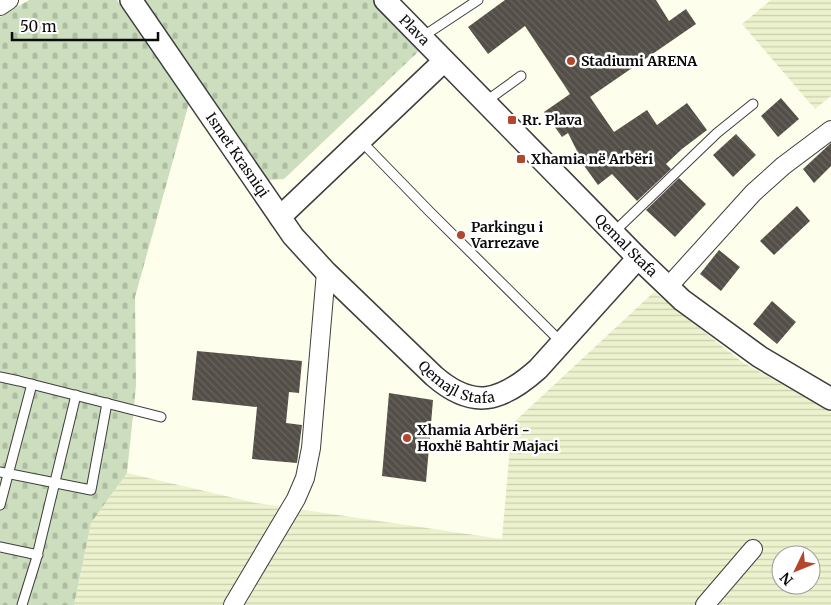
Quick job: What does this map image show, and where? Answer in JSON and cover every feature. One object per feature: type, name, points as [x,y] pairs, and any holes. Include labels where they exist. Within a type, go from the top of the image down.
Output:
[{"type":"street","points":[[0,6],[9,0]]},
{"type":"street","name":"Ismet Krasniqi","points":[[131,0],[280,218]]},
{"type":"street","name":"Plava","points":[[385,0],[444,61]]},
{"type":"street","points":[[280,218],[444,61]]},
{"type":"street","name":"Qemal Stafa","points":[[444,61],[668,287],[698,313],[760,357],[831,399]]},
{"type":"street","points":[[668,287],[753,194],[784,166],[831,130]]},
{"type":"street","name":"Qemajl Stafa","points":[[280,218],[293,236],[326,272],[434,376],[446,386],[474,398],[490,398],[506,393],[521,384],[562,343],[638,258]]},
{"type":"street","points":[[233,605],[296,499],[306,478],[326,272]]},
{"type":"street","points":[[705,605],[753,549]]},
{"type":"lane","points":[[421,38],[478,0]]},
{"type":"lane","points":[[484,102],[521,76]]},
{"type":"lane","points":[[613,233],[717,133],[753,104]]},
{"type":"lane","points":[[361,141],[562,343]]},
{"type":"lane","points":[[0,378],[32,384],[162,417]]},
{"type":"lane","points":[[0,506],[4,473],[32,384]]},
{"type":"lane","points":[[22,605],[38,554],[76,395]]},
{"type":"lane","points":[[4,473],[91,490],[107,403]]},
{"type":"lane","points":[[0,547],[38,554]]},
{"type":"green space","points":[[29,0],[117,0],[189,103],[135,297],[136,386],[127,473],[91,523],[74,605],[0,605],[0,17]]},
{"type":"green space","points":[[143,0],[373,0],[420,50],[284,179],[269,180]]},
{"type":"green space","points":[[771,0],[831,0],[831,96],[815,109],[742,24]]},
{"type":"green space","points":[[654,292],[742,362],[831,412],[831,605],[74,605],[91,523],[127,473],[256,503],[502,539],[512,424]]},
{"type":"building","points":[[505,0],[656,0],[669,21],[686,9],[696,24],[590,97],[614,132],[647,110],[657,125],[687,103],[707,130],[666,164],[671,169],[637,201],[612,174],[598,185],[585,167],[568,133],[562,137],[544,112],[570,94],[525,26],[488,54],[468,27]]},
{"type":"building","points":[[781,98],[799,119],[778,137],[761,116]]},
{"type":"building","points":[[736,134],[756,155],[733,177],[713,155]]},
{"type":"building","points":[[831,143],[831,166],[814,183],[803,169]]},
{"type":"building","points":[[679,178],[706,204],[675,237],[646,210]]},
{"type":"building","points":[[797,206],[810,221],[774,255],[760,241]]},
{"type":"building","points":[[719,250],[740,267],[721,291],[700,274]]},
{"type":"building","points":[[772,301],[796,322],[777,344],[753,324]]},
{"type":"building","points":[[197,351],[302,361],[299,393],[289,392],[286,423],[302,425],[297,463],[252,459],[257,407],[192,400]]},
{"type":"building","name":"Xhamia Arbëri - Hoxhë Bahtir Majaci","points":[[389,393],[433,400],[426,482],[382,476]]},
{"type":"place","name":"Stadiumi ARENA","points":[[571,61]]},
{"type":"place","name":"Rr. Plava","points":[[512,120]]},
{"type":"place","name":"Xhamia në Arbëri","points":[[521,159]]},
{"type":"place","name":"Parkingu i Varrezave","points":[[461,235]]},
{"type":"place","name":"Xhamia Arbëri - Hoxhë Bahtir Majaci","points":[[407,438]]}]
